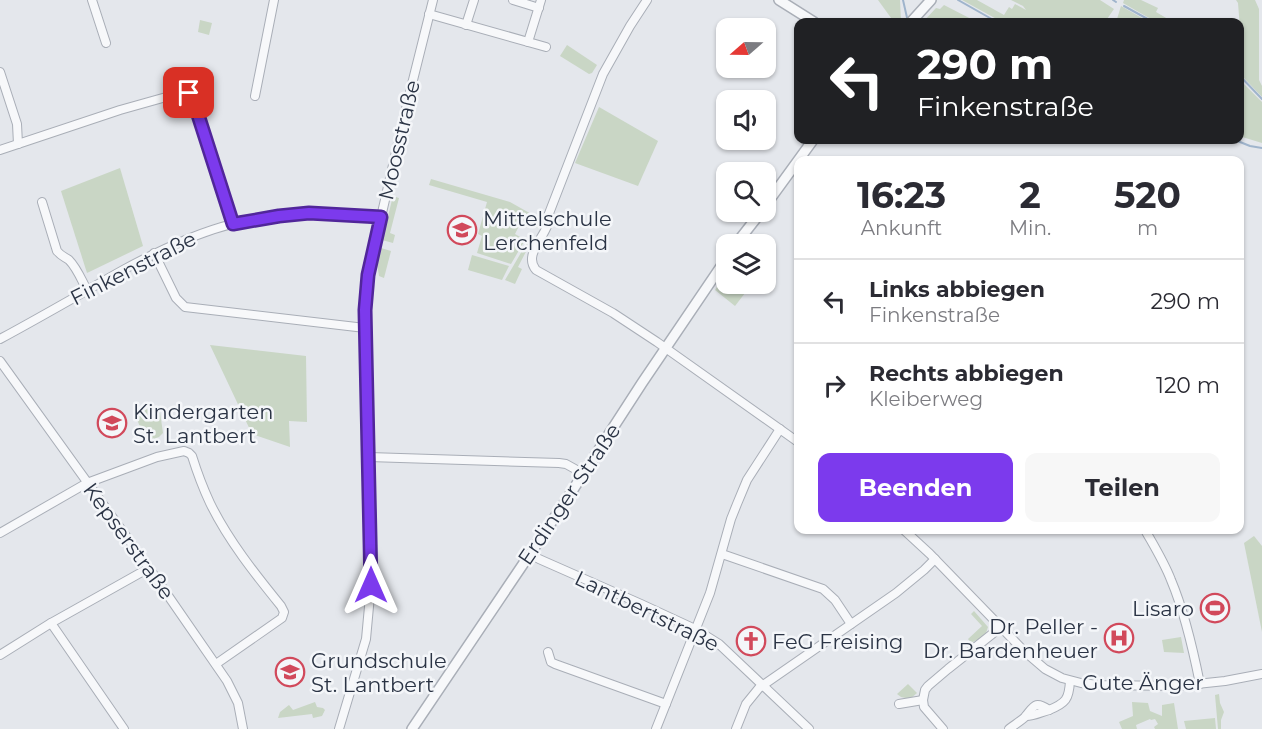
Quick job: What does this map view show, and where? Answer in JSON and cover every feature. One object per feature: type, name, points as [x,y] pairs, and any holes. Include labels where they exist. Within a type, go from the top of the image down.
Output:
[{"type":"street","points":[[92,0],[106,43]]},
{"type":"street","points":[[255,96],[273,0]]},
{"type":"street","name":"Moosstraße","points":[[339,729],[368,631],[371,570],[365,328],[368,275],[433,0]]},
{"type":"street","points":[[466,25],[474,0]]},
{"type":"street","points":[[513,0],[540,4],[528,42]]},
{"type":"street","points":[[647,0],[603,74],[547,225],[532,255],[531,263],[533,268],[613,313],[794,439]]},
{"type":"street","points":[[779,0],[808,18]]},
{"type":"street","points":[[915,18],[931,0]]},
{"type":"street","points":[[429,14],[546,47]]},
{"type":"street","points":[[0,72],[17,124],[18,144]]},
{"type":"street","points":[[0,150],[120,110],[184,92],[189,93],[192,96],[233,224]]},
{"type":"street","points":[[776,191],[794,166]]},
{"type":"street","points":[[42,202],[57,251],[71,263],[87,290]]},
{"type":"street","name":"Finkenstraße","points":[[0,339],[184,239],[233,224],[279,216],[309,213],[381,217]]},
{"type":"street","points":[[744,234],[753,222]]},
{"type":"street","points":[[154,254],[176,298],[185,307],[365,328]]},
{"type":"street","name":"Erdinger Straße","points":[[412,729],[716,274]]},
{"type":"street","name":"Kepserstraße","points":[[0,361],[216,664],[235,696],[243,729]]},
{"type":"street","points":[[656,729],[710,592],[731,519],[744,487],[780,429]]},
{"type":"street","points":[[0,533],[87,483],[157,457],[184,451],[189,453],[219,521],[284,612],[282,618],[216,664]]},
{"type":"street","points":[[369,458],[559,463],[566,464],[584,474]]},
{"type":"street","name":"Gute Änger","points":[[908,534],[1024,651],[1045,669],[1070,681],[1116,686],[1178,686],[1262,674]]},
{"type":"street","points":[[1147,534],[1177,594],[1191,640],[1200,684]]},
{"type":"street","name":"Lantbertstraße","points":[[530,554],[695,629],[725,648],[809,729]]},
{"type":"street","points":[[722,554],[823,590],[835,600],[850,624]]},
{"type":"street","points":[[736,729],[746,704],[759,688],[902,589],[935,559]]},
{"type":"street","points":[[0,655],[51,623],[149,568]]},
{"type":"street","points":[[51,623],[124,729]]},
{"type":"street","points":[[943,729],[924,707],[925,690],[1001,627]]},
{"type":"street","points":[[548,652],[548,657],[555,664],[666,704]]},
{"type":"street","points":[[1009,729],[1038,704],[1049,710],[1061,705],[1069,692],[1070,681]]},
{"type":"street","points":[[899,704],[923,700]]},
{"type":"green space","points":[[878,0],[900,0],[901,18],[891,18]]},
{"type":"green space","points":[[962,0],[977,0],[1004,15],[1009,7],[1012,9],[1015,4],[1026,10],[1011,0],[1100,0],[1114,9],[1108,18],[995,18]]},
{"type":"green space","points":[[1124,0],[1141,0],[1158,8],[1156,12],[1166,18],[1149,18],[1123,3]]},
{"type":"green space","points":[[1236,0],[1255,0],[1259,9],[1259,80],[1262,86],[1262,97],[1244,78],[1244,18],[1239,18]]},
{"type":"green space","points":[[944,5],[969,18],[927,18],[936,8],[940,9]]},
{"type":"green space","points":[[1121,6],[1142,18],[1117,18]]},
{"type":"green space","points":[[200,20],[212,23],[209,35],[198,32]]},
{"type":"green space","points":[[567,45],[597,65],[592,73],[589,74],[560,56]]},
{"type":"green space","points":[[1244,84],[1262,102],[1262,143],[1244,138]]},
{"type":"green space","points":[[599,107],[658,141],[638,186],[575,163]]},
{"type":"green space","points":[[120,168],[143,246],[87,273],[61,191]]},
{"type":"green space","points":[[431,179],[510,202],[542,220],[538,228],[522,220],[515,234],[525,240],[511,264],[477,253],[482,236],[478,234],[487,202],[429,185]]},
{"type":"green space","points":[[393,196],[399,198],[390,233],[395,235],[393,243],[382,240]]},
{"type":"green space","points":[[529,239],[532,240],[518,267],[522,269],[515,284],[505,280]]},
{"type":"green space","points":[[381,248],[391,251],[384,278],[379,276],[377,263]]},
{"type":"green space","points":[[472,255],[509,266],[502,280],[468,270]]},
{"type":"green space","points":[[720,294],[744,294],[735,306]]},
{"type":"green space","points":[[210,345],[306,356],[307,422],[289,421],[290,447],[252,434]]},
{"type":"green space","points":[[152,408],[160,412],[163,433],[147,441],[136,416],[140,411]]},
{"type":"green space","points":[[1254,536],[1262,546],[1262,632],[1244,543]]},
{"type":"green space","points":[[974,611],[988,627],[985,636],[971,643],[968,639],[982,626],[971,614]]},
{"type":"green space","points":[[1181,637],[1184,653],[1164,652],[1162,640]]},
{"type":"green space","points":[[908,684],[917,693],[910,699],[897,694]]},
{"type":"green space","points":[[1219,694],[1224,712],[1221,729],[1218,729],[1215,695]]},
{"type":"green space","points":[[315,702],[317,707],[325,710],[322,716],[313,718],[312,714],[278,718],[280,712],[289,705],[293,710]]},
{"type":"green space","points":[[1132,702],[1148,703],[1150,711],[1162,716],[1162,705],[1174,703],[1178,729],[1155,729],[1154,727],[1158,724],[1155,719],[1150,719],[1136,725],[1137,729],[1122,729],[1119,722],[1133,716]]},
{"type":"green space","points":[[1215,718],[1216,729],[1186,729],[1184,721]]},
{"type":"waterway","points":[[903,0],[907,18]]},
{"type":"waterway","points":[[958,0],[990,18]]},
{"type":"waterway","points":[[1124,6],[1146,18]]},
{"type":"waterway","points":[[1244,80],[1262,99]]},
{"type":"waterway","points":[[1244,144],[1262,148]]},
{"type":"place","name":"Mittelschule Lerchenfeld","points":[[462,230]]},
{"type":"place","name":"Kindergarten St. Lantbert","points":[[112,423]]},
{"type":"place","name":"Lisaro","points":[[1215,608]]},
{"type":"place","name":"Dr. Peller - Dr. Bardenheuer","points":[[1119,638]]},
{"type":"place","name":"FeG Freising","points":[[751,641]]},
{"type":"place","name":"Grundschule St. Lantbert","points":[[290,672]]},
{"type":"route","points":[[189,93],[213,158],[233,224],[309,213],[381,217],[368,275],[365,310],[371,585]]}]
